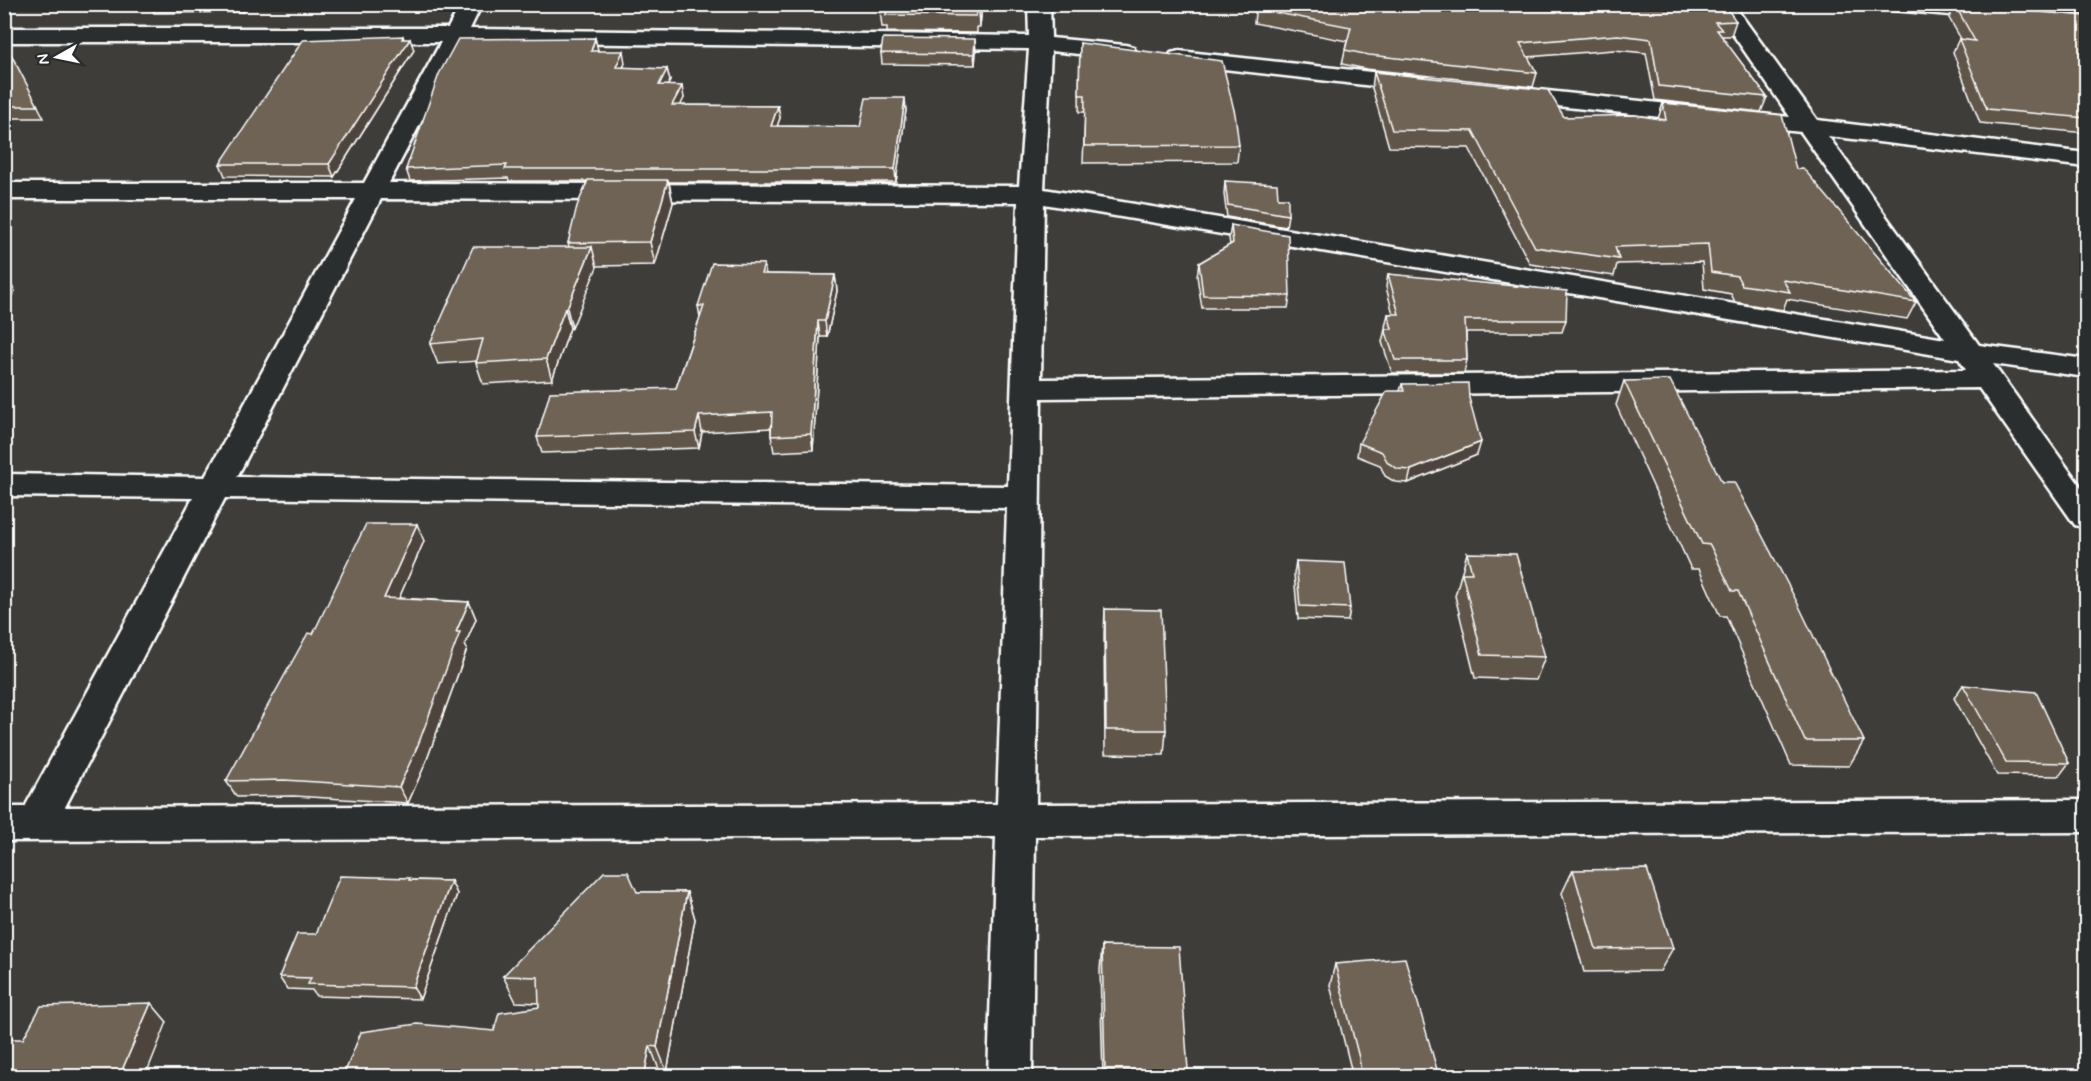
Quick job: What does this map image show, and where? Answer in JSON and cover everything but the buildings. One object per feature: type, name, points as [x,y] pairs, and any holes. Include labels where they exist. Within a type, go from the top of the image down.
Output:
[{"type":"street","points":[[20,824],[214,488],[472,4]]},
{"type":"street","points":[[1010,1077],[1031,194],[1040,43],[1039,4]]},
{"type":"street","points":[[1722,4],[2086,517]]},
{"type":"street","points":[[1893,4],[2086,21]]},
{"type":"street","points":[[4,35],[456,35],[1040,43],[1441,86]]},
{"type":"street","points":[[1488,92],[1807,126],[2086,160]]},
{"type":"street","points":[[4,191],[1031,194],[1968,352],[2086,368]]},
{"type":"street","points":[[1027,389],[1987,379]]},
{"type":"street","points":[[4,485],[1024,497]]},
{"type":"street","points":[[20,824],[2086,816]]}]
